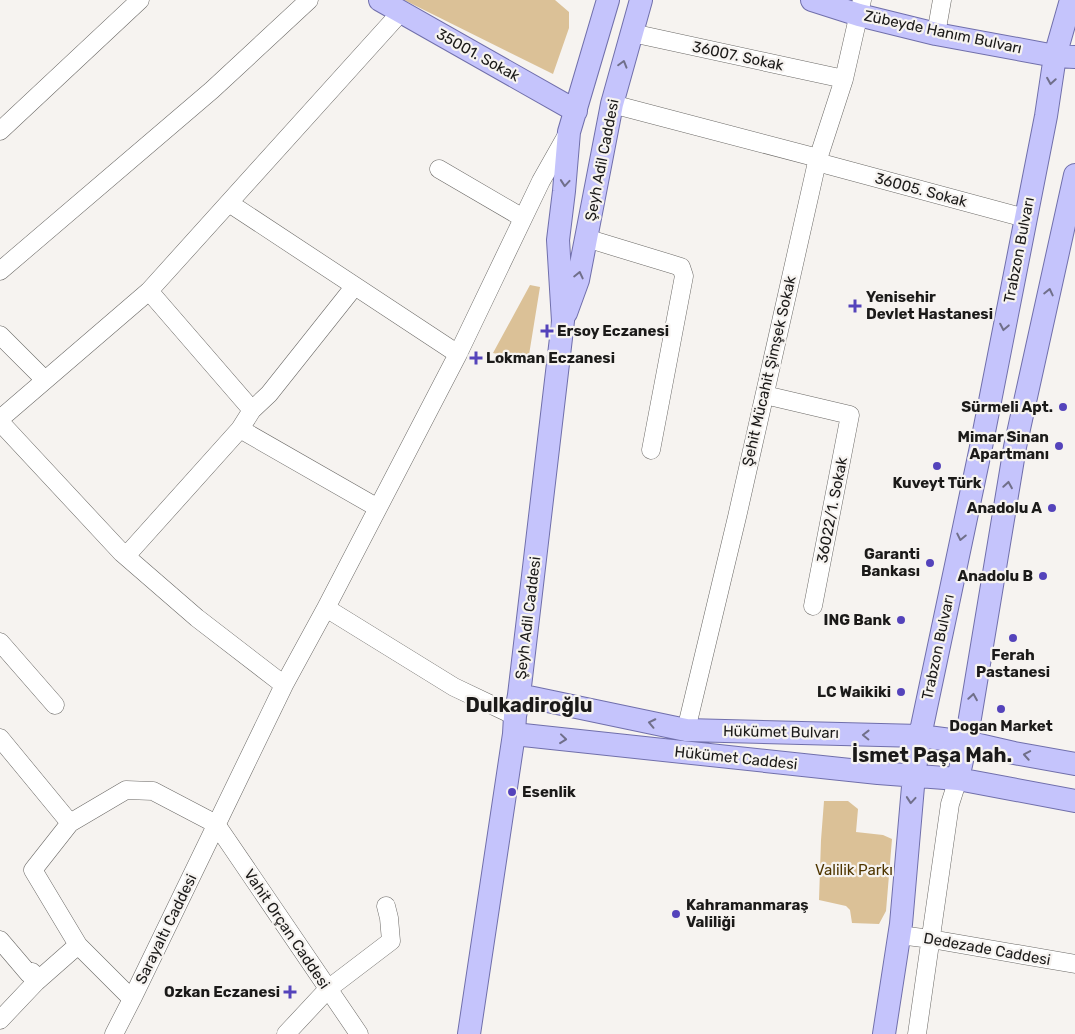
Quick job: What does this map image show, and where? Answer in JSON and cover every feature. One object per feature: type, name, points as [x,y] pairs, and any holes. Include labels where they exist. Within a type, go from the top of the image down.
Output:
[{"type":"main road","name":"35001. Sokak","points":[[380,0],[576,111]]},
{"type":"main road","name":"Şeyh Adil Caddesi","points":[[469,1034],[516,715],[563,321],[558,240],[569,132],[608,0]]},
{"type":"main road","name":"Şeyh Adil Caddesi","points":[[563,321],[578,280],[612,104],[641,0]]},
{"type":"main road","name":"Zübeyde Hanım Bulvarı","points":[[812,0],[861,7],[936,34],[1065,56]]},
{"type":"main road","name":"Trabzon Bulvarı","points":[[884,1034],[899,935],[914,775],[920,736],[981,447],[1046,116],[1065,56],[1071,0]]},
{"type":"main road","points":[[1075,175],[1015,447],[958,780],[1075,801]]},
{"type":"main road","name":"Hükümet Bulvarı","points":[[516,715],[686,730],[920,736],[966,742],[1075,764]]},
{"type":"main road","name":"Hükümet Caddesi","points":[[516,715],[848,770],[958,780]]},
{"type":"street","points":[[0,132],[140,0]]},
{"type":"street","points":[[0,271],[212,90],[309,0]]},
{"type":"street","points":[[936,34],[942,0]]},
{"type":"street","name":"Şehit Mücahit Şimşek Sokak","points":[[686,730],[765,395],[817,160],[844,79],[861,7]]},
{"type":"street","points":[[284,685],[197,618],[126,556],[0,420],[149,291],[401,12]]},
{"type":"street","name":"36007. Sokak","points":[[632,33],[844,79]]},
{"type":"street","name":"36005. Sokak","points":[[612,104],[1025,218]]},
{"type":"street","name":"Sarayaltı Caddesi","points":[[114,1034],[284,685],[458,354],[541,181],[569,132]]},
{"type":"street","points":[[439,169],[523,218]]},
{"type":"street","points":[[229,202],[354,287],[458,354]]},
{"type":"street","points":[[586,238],[681,267],[684,276],[652,450]]},
{"type":"street","points":[[126,556],[240,429],[252,410],[269,394],[354,287]]},
{"type":"street","points":[[149,291],[252,410]]},
{"type":"street","points":[[0,335],[45,380]]},
{"type":"street","name":"36022/1. Sokak","points":[[765,395],[850,415],[813,606]]},
{"type":"street","points":[[240,429],[378,508]]},
{"type":"street","points":[[326,608],[454,687],[516,715]]},
{"type":"street","points":[[0,642],[55,705]]},
{"type":"street","points":[[0,738],[70,823]]},
{"type":"street","points":[[917,1034],[950,804],[958,780]]},
{"type":"street","points":[[132,998],[78,945],[33,870],[70,823],[126,790],[153,791],[216,824]]},
{"type":"street","name":"Vahit Orçan Caddesi","points":[[216,824],[359,1034]]},
{"type":"street","points":[[286,1034],[328,989],[391,941],[386,906]]},
{"type":"street","name":"Dedezade Caddesi","points":[[899,935],[1075,964]]},
{"type":"street","points":[[0,940],[29,974],[32,972],[38,978],[36,982]]},
{"type":"street","points":[[0,1020],[36,982],[78,945]]},
{"type":"green space","points":[[404,0],[555,0],[569,12],[569,28],[553,74]]},
{"type":"green space","points":[[530,285],[540,287],[528,361],[493,353]]},
{"type":"green space","name":"Valilik Parkı","points":[[824,801],[848,801],[858,809],[856,832],[883,835],[892,839],[886,911],[879,924],[852,923],[850,910],[846,906],[819,900]]},
{"type":"place","name":"Yenisehir Devlet Hastanesi","points":[[855,306]]},
{"type":"place","name":"Ersoy Eczanesi","points":[[547,331]]},
{"type":"place","name":"Lokman Eczanesi","points":[[476,358]]},
{"type":"place","name":"Sürmeli Apt.","points":[[1063,407]]},
{"type":"place","name":"Mimar Sinan Apartmanı","points":[[1059,446]]},
{"type":"place","name":"Kuveyt Türk","points":[[937,466]]},
{"type":"place","name":"Anadolu A","points":[[1052,508]]},
{"type":"place","name":"Garanti Bankası","points":[[930,563]]},
{"type":"place","name":"Anadolu B","points":[[1043,576]]},
{"type":"place","name":"ING Bank","points":[[901,620]]},
{"type":"place","name":"Ferah Pastanesi","points":[[1013,638]]},
{"type":"place","name":"LC Waikiki","points":[[901,692]]},
{"type":"place","name":"Dogan Market","points":[[1001,709]]},
{"type":"place","name":"Esenlik","points":[[512,792]]},
{"type":"place","name":"Kahramanmaraş Valiliği","points":[[676,914]]},
{"type":"place","name":"Ozkan Eczanesi","points":[[290,992]]},
{"type":"district","name":"Dulkadiroğlu","points":[[529,705]]},
{"type":"district","name":"İsmet Paşa Mah.","points":[[932,755]]}]
